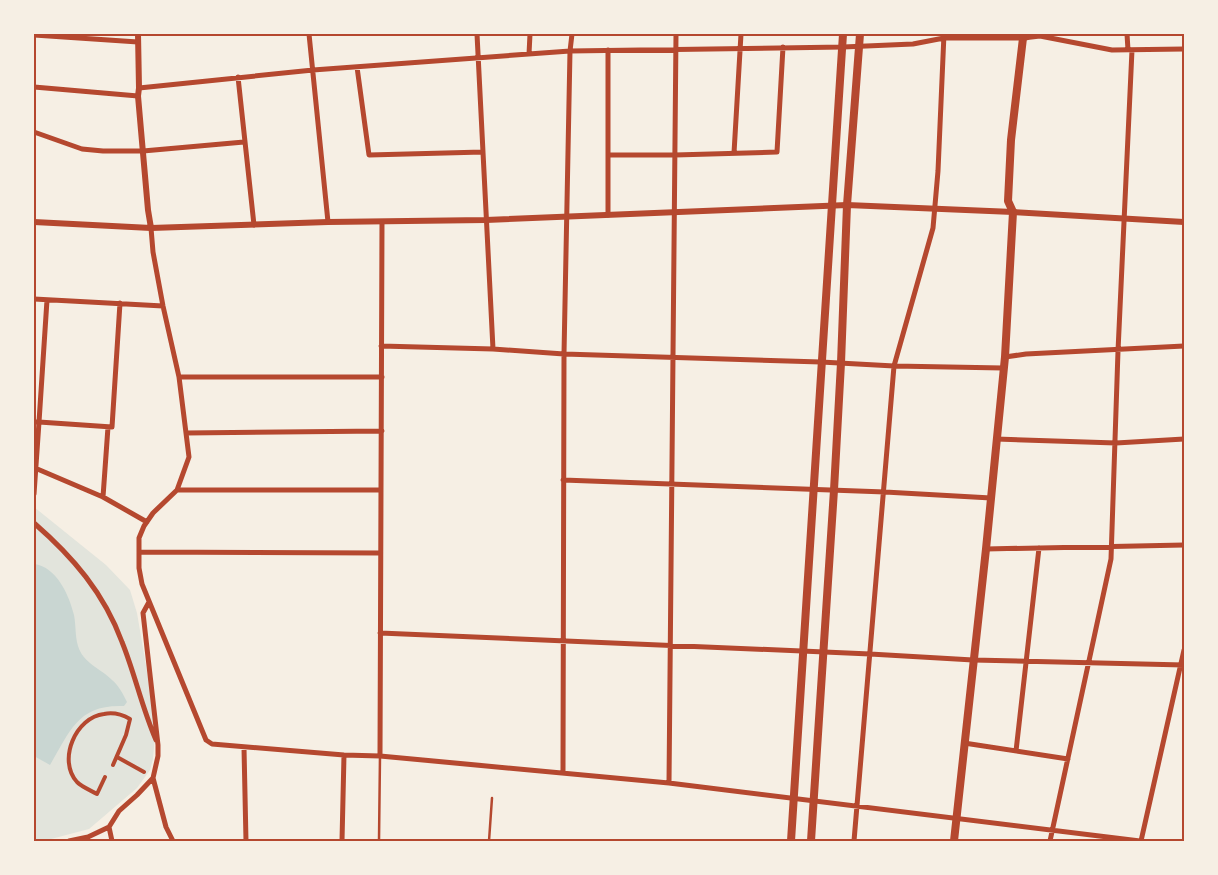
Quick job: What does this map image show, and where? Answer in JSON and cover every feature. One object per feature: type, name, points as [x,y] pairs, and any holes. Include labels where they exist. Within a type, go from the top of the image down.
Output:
[{"type":"main road","points":[[790,841],[843,34]]},
{"type":"main road","points":[[811,841],[834,490],[848,205],[860,34]]},
{"type":"main road","points":[[954,841],[1005,357],[1013,212],[1008,201],[1011,140],[1022,38],[1031,34]]},
{"type":"street","points":[[138,34],[138,96],[148,210],[163,306],[179,377],[189,458],[177,490],[153,513],[147,522],[139,538],[138,552],[142,584],[206,740],[212,744],[244,748],[380,756],[669,783],[1141,841],[1183,665],[1184,650]]},
{"type":"street","points":[[309,34],[328,222]]},
{"type":"street","points":[[477,34],[492,349]]},
{"type":"street","points":[[529,54],[530,34]]},
{"type":"street","points":[[563,772],[564,354],[570,51],[572,34]]},
{"type":"street","points":[[669,783],[676,34]]},
{"type":"street","points":[[734,153],[742,34]]},
{"type":"street","points":[[1050,841],[1111,559],[1130,50],[1127,34]]},
{"type":"street","points":[[34,35],[138,42]]},
{"type":"street","points":[[139,88],[313,70],[570,51],[860,47],[913,44],[944,36],[1022,38],[1040,36],[1112,50],[1184,49]]},
{"type":"street","points":[[854,841],[894,366],[933,228],[944,36]]},
{"type":"street","points":[[608,155],[777,152],[783,47]]},
{"type":"street","points":[[608,50],[608,215]]},
{"type":"street","points":[[357,67],[368,155],[483,152]]},
{"type":"street","points":[[238,77],[254,225]]},
{"type":"street","points":[[34,86],[138,96]]},
{"type":"street","points":[[34,132],[82,149],[103,151],[143,151],[244,142]]},
{"type":"street","points":[[34,222],[151,228],[328,222],[486,220],[848,205],[1184,222]]},
{"type":"street","points":[[380,756],[382,222]]},
{"type":"street","points":[[34,299],[163,306]]},
{"type":"street","points":[[34,494],[36,422],[47,300]]},
{"type":"street","points":[[36,422],[112,428],[120,304]]},
{"type":"street","points":[[381,346],[894,366],[1003,368]]},
{"type":"street","points":[[1005,357],[1026,354],[1118,351],[1184,346]]},
{"type":"street","points":[[179,377],[382,377]]},
{"type":"street","points":[[103,497],[108,427]]},
{"type":"street","points":[[186,433],[382,431]]},
{"type":"street","points":[[996,439],[1116,443],[1184,439]]},
{"type":"street","points":[[35,468],[103,497],[147,522]]},
{"type":"street","points":[[563,480],[991,498]]},
{"type":"street","points":[[177,490],[381,490]]},
{"type":"street","points":[[34,523],[53,540],[88,578],[104,603],[122,640],[158,745]]},
{"type":"street","points":[[986,548],[1184,545]]},
{"type":"street","points":[[1016,751],[1039,548]]},
{"type":"street","points":[[138,552],[380,552]]},
{"type":"street","points":[[149,602],[142,612],[158,745],[158,756],[153,778],[166,826],[173,841]]},
{"type":"street","points":[[380,633],[974,660],[1183,665]]},
{"type":"street","points":[[105,777],[97,794],[76,781],[68,763],[69,746],[75,736],[84,724],[94,717],[104,714],[122,715],[130,719],[126,735],[112,766]]},
{"type":"street","points":[[964,743],[1068,759]]},
{"type":"street","points":[[244,748],[246,841]]},
{"type":"street","points":[[342,841],[344,755]]},
{"type":"street","points":[[117,757],[144,772]]},
{"type":"street","points":[[68,841],[88,837],[109,827],[119,811],[153,778]]},
{"type":"street","points":[[109,827],[112,841]]},
{"type":"lane","points":[[379,841],[380,756]]},
{"type":"lane","points":[[489,841],[492,798]]},
{"type":"shaded area","points":[[34,507],[106,565],[130,590],[137,613],[156,724],[153,759],[150,770],[137,788],[89,829],[51,839],[51,841],[34,841]]},
{"type":"shaded area","points":[[34,564],[49,570],[61,583],[72,607],[80,652],[114,682],[121,690],[127,702],[124,706],[96,710],[77,722],[50,765],[34,756]]}]
